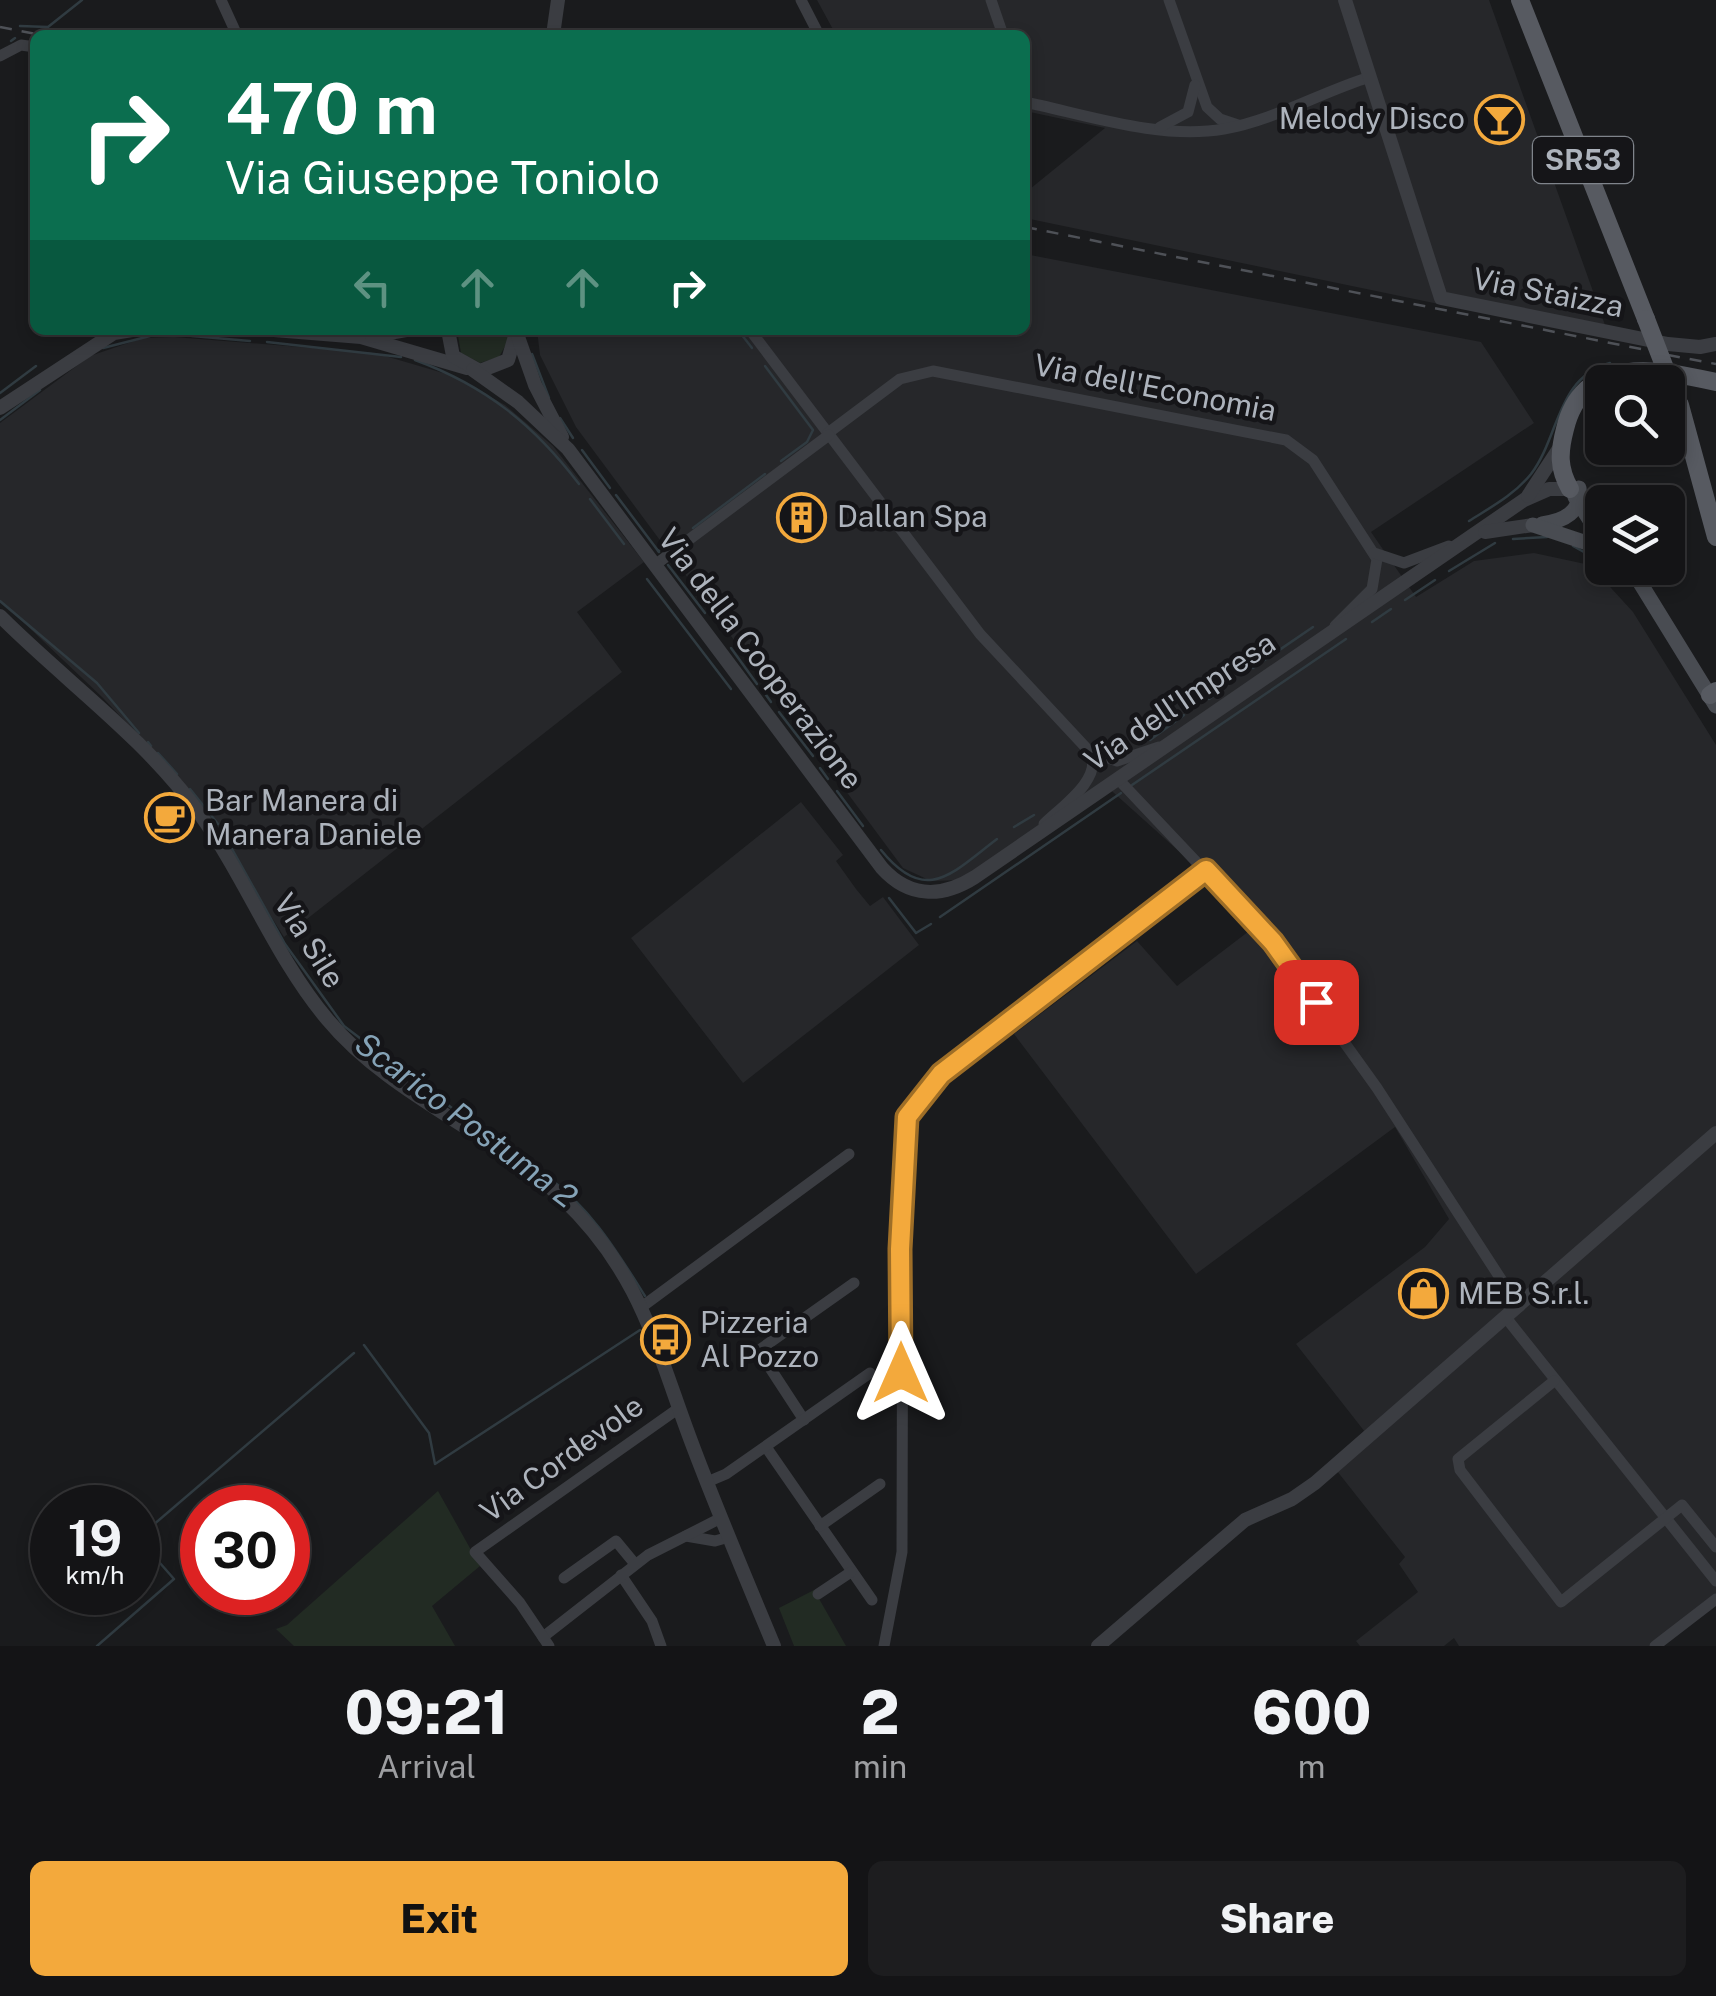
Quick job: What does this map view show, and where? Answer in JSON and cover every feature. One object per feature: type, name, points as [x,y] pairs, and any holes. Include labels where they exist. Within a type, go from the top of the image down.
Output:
[{"type":"main road","name":"SR53","points":[[1520,0],[1665,365]]},
{"type":"main road","points":[[1685,390],[1716,382]]},
{"type":"main road","points":[[1585,390],[1575,401],[1562,441],[1577,494],[1585,508]]},
{"type":"main road","points":[[1685,392],[1716,394]]},
{"type":"main road","name":"SR53","points":[[1685,416],[1716,498]]},
{"type":"main road","points":[[1685,425],[1716,538]]},
{"type":"main road","points":[[1577,494],[1585,503]]},
{"type":"main road","points":[[1534,524],[1563,520],[1577,494]]},
{"type":"main road","points":[[1577,494],[1585,506]]},
{"type":"main road","points":[[1534,524],[1585,542]]},
{"type":"main road","points":[[1639,585],[1714,697]]},
{"type":"street","points":[[221,0],[235,30]]},
{"type":"street","points":[[553,30],[558,0]]},
{"type":"street","points":[[800,0],[816,30]]},
{"type":"street","points":[[990,0],[1001,30]]},
{"type":"street","points":[[1169,0],[1206,105],[1208,120],[1201,132]]},
{"type":"street","name":"Via Staizza","points":[[1346,0],[1442,298],[1668,344],[1700,348],[1716,344]]},
{"type":"street","points":[[0,56],[20,45],[30,46]]},
{"type":"street","points":[[1030,103],[1156,128],[1201,132],[1241,126],[1370,77]]},
{"type":"street","points":[[1156,128],[1178,120],[1190,107],[1195,80]]},
{"type":"street","points":[[1206,105],[1223,121],[1241,126]]},
{"type":"street","points":[[1190,107],[1201,132]]},
{"type":"street","points":[[0,408],[107,335]]},
{"type":"street","name":"Via della Cooperazione","points":[[336,335],[361,337],[470,369],[522,406],[572,455],[882,868],[910,889]]},
{"type":"street","name":"Via della Cooperazione","points":[[361,337],[374,335]]},
{"type":"street","points":[[449,335],[453,356],[470,369],[503,364],[514,350],[516,335]]},
{"type":"street","name":"Via della Cooperazione","points":[[517,335],[535,385],[572,455]]},
{"type":"street","points":[[754,335],[988,644],[1273,942],[1338,1031],[1518,1307]]},
{"type":"street","name":"Via dell'Economia","points":[[655,565],[900,379],[933,371],[1273,436],[1308,454],[1374,553]]},
{"type":"street","name":"Via dell'Impresa","points":[[1524,500],[1562,441]]},
{"type":"street","name":"Via dell'Impresa","points":[[910,889],[929,893],[957,887],[1524,500],[1549,489],[1577,494]]},
{"type":"street","name":"Via dell'Impresa","points":[[1474,537],[1534,524]]},
{"type":"street","points":[[1374,553],[1404,563],[1474,537]]},
{"type":"street","points":[[1327,636],[1372,589],[1378,570],[1374,553]]},
{"type":"street","name":"Via Sile","points":[[0,616],[88,693],[181,790],[334,1027],[388,1074],[562,1198],[607,1248],[643,1306],[707,1482],[774,1646]]},
{"type":"street","points":[[1095,757],[1122,760],[1169,745]]},
{"type":"street","points":[[1035,836],[1085,783],[1095,757]]},
{"type":"street","points":[[884,1646],[902,1552],[900,1249],[907,1117],[941,1074],[1206,870]]},
{"type":"street","points":[[1098,1646],[1245,1520],[1305,1491],[1716,1133]]},
{"type":"street","points":[[643,1306],[849,1154]]},
{"type":"street","points":[[804,1420],[757,1352],[854,1283]]},
{"type":"street","points":[[1507,1319],[1716,1581]]},
{"type":"street","points":[[707,1482],[766,1448],[870,1373]]},
{"type":"street","points":[[1554,1381],[1458,1459],[1460,1470],[1561,1602],[1682,1504],[1716,1547]]},
{"type":"street","name":"Via Cordevole","points":[[546,1641],[475,1552],[679,1408]]},
{"type":"street","points":[[766,1448],[872,1600]]},
{"type":"street","points":[[820,1526],[880,1484]]},
{"type":"street","points":[[546,1641],[635,1564],[721,1518]]},
{"type":"street","points":[[686,1536],[716,1542],[729,1537]]},
{"type":"street","points":[[564,1578],[616,1541],[635,1564]]},
{"type":"street","points":[[818,1594],[851,1572]]},
{"type":"street","points":[[621,1575],[652,1621],[662,1646]]},
{"type":"street","points":[[1655,1646],[1716,1599]]},
{"type":"shaded area","points":[[817,0],[1489,0],[1605,325],[1453,307],[1030,219],[1030,189],[1105,128],[1030,112],[1030,30],[833,30]]},
{"type":"shaded area","points":[[1030,255],[1481,342],[1534,423],[1371,532],[1416,597],[1474,561],[1534,553],[1585,564],[1585,585],[1608,585],[1633,612],[1716,745],[1716,1595],[1649,1646],[1459,1646],[1454,1638],[1444,1646],[1360,1646],[1356,1641],[1418,1592],[1399,1564],[1405,1557],[1337,1471],[1365,1432],[1296,1344],[1425,1247],[1449,1219],[1395,1127],[1196,1274],[1014,1034],[1137,941],[1177,986],[1253,928],[1213,882],[1104,784],[962,880],[931,881],[903,868],[576,427],[540,355],[538,335],[1030,335]]},
{"type":"shaded area","points":[[458,335],[508,335],[499,357],[480,363],[461,353]]},
{"type":"shaded area","points":[[143,338],[375,353],[450,375],[505,405],[553,446],[644,562],[577,612],[622,672],[284,937],[194,795],[103,698],[0,600],[0,423],[90,356]]},
{"type":"shaded area","points":[[801,802],[843,855],[836,861],[870,906],[883,897],[919,945],[743,1083],[631,938]]},
{"type":"shaded area","points":[[438,1491],[480,1566],[432,1606],[455,1646],[294,1646],[276,1629],[298,1615],[310,1615],[310,1605]]},
{"type":"shaded area","points":[[814,1590],[846,1646],[794,1646],[779,1608]]},
{"type":"waterway","points":[[20,26],[48,27],[82,0]]},
{"type":"waterway","points":[[11,41],[15,38]]},
{"type":"waterway","points":[[742,335],[752,348]]},
{"type":"waterway","points":[[103,348],[150,336]]},
{"type":"waterway","points":[[192,336],[250,341]]},
{"type":"waterway","points":[[267,342],[401,357]]},
{"type":"waterway","points":[[532,354],[549,398]]},
{"type":"waterway","points":[[415,360],[464,382],[507,410],[544,443],[579,484]]},
{"type":"waterway","points":[[1469,521],[1502,500],[1531,474],[1569,395],[1579,381],[1610,363]]},
{"type":"waterway","name":"Scarico Postuma 2","points":[[0,393],[36,366]]},
{"type":"waterway","points":[[765,366],[813,430],[807,442],[781,461]]},
{"type":"waterway","points":[[0,420],[40,390]]},
{"type":"waterway","points":[[560,418],[573,438]]},
{"type":"waterway","points":[[582,450],[610,488]]},
{"type":"waterway","points":[[693,528],[765,474]]},
{"type":"waterway","points":[[616,495],[659,552]]},
{"type":"waterway","points":[[590,499],[624,544]]},
{"type":"waterway","points":[[658,551],[682,536]]},
{"type":"waterway","points":[[1513,539],[1547,537]]},
{"type":"waterway","points":[[1449,571],[1495,543]]},
{"type":"waterway","points":[[1573,546],[1585,553]]},
{"type":"waterway","points":[[668,565],[705,613]]},
{"type":"waterway","points":[[647,579],[731,689]]},
{"type":"waterway","points":[[1405,600],[1435,580]]},
{"type":"waterway","name":"Scarico Postuma 2","points":[[0,601],[97,683],[139,733]]},
{"type":"waterway","points":[[1372,622],[1391,609]]},
{"type":"waterway","points":[[1253,668],[1313,627]]},
{"type":"waterway","points":[[1132,785],[1346,639]]},
{"type":"waterway","points":[[731,648],[757,684]]},
{"type":"waterway","points":[[1209,699],[1223,689]]},
{"type":"waterway","points":[[766,695],[771,702]]},
{"type":"waterway","points":[[779,712],[813,756]]},
{"type":"waterway","points":[[1150,740],[1184,715]]},
{"type":"waterway","name":"Scarico Postuma 2","points":[[148,742],[151,746]]},
{"type":"waterway","name":"Scarico Postuma 2","points":[[158,753],[177,774]]},
{"type":"waterway","points":[[820,768],[828,779]]},
{"type":"waterway","name":"Scarico Postuma 2","points":[[190,789],[218,824]]},
{"type":"waterway","points":[[837,791],[863,826]]},
{"type":"waterway","points":[[940,917],[1121,793]]},
{"type":"waterway","points":[[1014,827],[1034,815]]},
{"type":"waterway","points":[[881,850],[897,867],[926,880],[952,872],[997,839]]},
{"type":"waterway","name":"Scarico Postuma 2","points":[[227,840],[285,944],[344,1026],[473,1124]]},
{"type":"waterway","points":[[889,898],[916,933],[931,924]]},
{"type":"waterway","name":"Scarico Postuma 2","points":[[545,1175],[589,1215],[645,1296]]},
{"type":"waterway","name":"Scarico Postuma 2","points":[[364,1345],[429,1433],[435,1464],[640,1330]]},
{"type":"waterway","name":"Scarico Postuma 2","points":[[97,1646],[174,1579],[138,1538],[354,1353]]},
{"type":"railway","points":[[0,27],[30,33]]},
{"type":"railway","points":[[1030,228],[1646,350]]},
{"type":"railway","points":[[1668,355],[1716,364]]},
{"type":"place","name":"Melody Disco","points":[[1500,119]]},
{"type":"place","name":"Dallan Spa","points":[[802,517]]},
{"type":"place","name":"Bar Manera di Manera Daniele","points":[[170,818]]},
{"type":"place","name":"MEB S.r.l.","points":[[1423,1294]]},
{"type":"place","name":"Pizzeria Al Pozzo","points":[[665,1340]]},
{"type":"route","points":[[901,1373],[900,1249],[907,1117],[941,1074],[1206,870],[1273,942],[1316,1002]]}]
